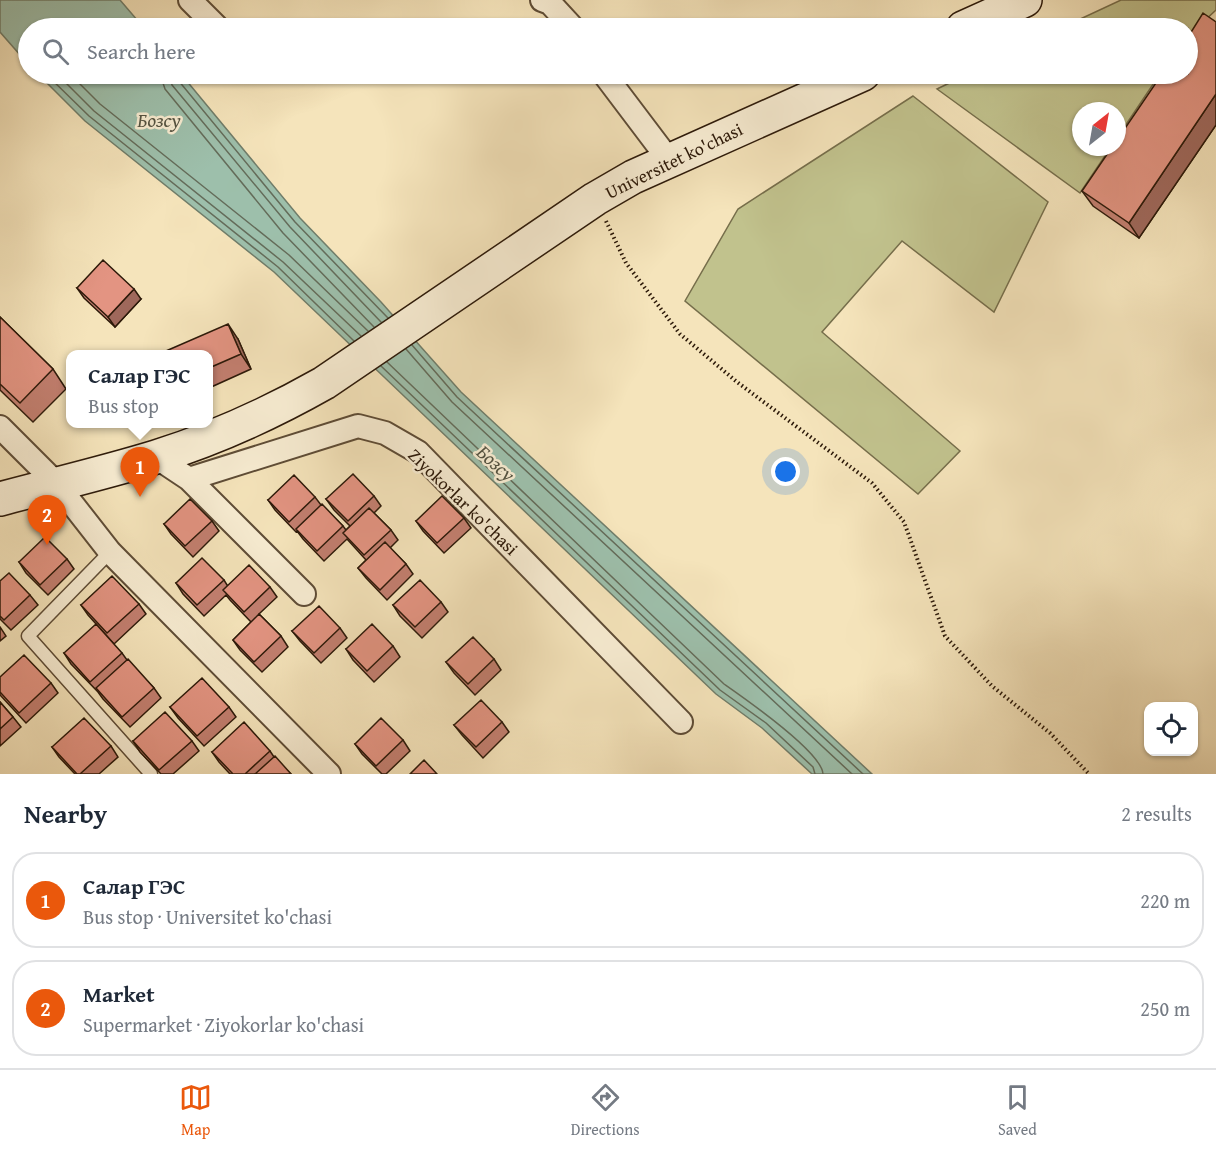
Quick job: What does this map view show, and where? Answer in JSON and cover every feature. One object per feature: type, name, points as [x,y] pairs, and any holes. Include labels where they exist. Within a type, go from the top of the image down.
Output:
[{"type":"main road","points":[[982,18],[1008,4]]},
{"type":"main road","name":"Universitet ko'chasi","points":[[156,457],[247,423],[324,383],[595,199],[669,160],[840,84]]},
{"type":"main road","points":[[0,499],[156,457]]},
{"type":"street","points":[[190,0],[208,18]]},
{"type":"street","points":[[547,1],[563,18]]},
{"type":"street","points":[[612,84],[669,160]]},
{"type":"street","name":"Ziyokorlar ko'chasi","points":[[189,479],[358,426],[385,433],[417,452],[681,722]]},
{"type":"street","points":[[0,427],[56,483],[110,552],[329,774]]},
{"type":"street","points":[[156,457],[189,479],[304,594]]},
{"type":"lane","points":[[110,552],[28,636],[151,774]]},
{"type":"path","points":[[595,199],[626,263],[680,334],[737,382],[872,483],[904,522],[945,636],[992,686],[1050,734],[1089,774]]},
{"type":"green space","points":[[1121,0],[1216,0],[1216,10],[1198,27],[1198,18],[1082,18]]},
{"type":"green space","points":[[947,84],[1153,84],[1126,125],[1126,102],[1072,102],[1072,156],[1105,156],[1080,193],[937,89]]},
{"type":"green space","points":[[913,96],[1048,202],[994,312],[902,241],[822,332],[960,451],[918,494],[685,301],[738,209]]},
{"type":"water","points":[[0,0],[120,0],[135,18],[18,18],[18,53],[0,32]]},
{"type":"water","name":"Бозсу","points":[[48,84],[189,84],[300,218],[381,302],[461,392],[872,774],[812,774],[762,728],[716,694],[274,272],[85,121]]},
{"type":"building","points":[[1203,13],[1216,22],[1216,94],[1129,223],[1082,191],[1106,156],[1126,156],[1126,127],[1155,84],[1198,84],[1198,21]]},
{"type":"building","points":[[103,260],[134,289],[108,317],[77,288]]},
{"type":"building","points":[[0,317],[53,369],[20,403],[0,384]]},
{"type":"building","points":[[228,324],[241,354],[213,366],[213,350],[168,350]]},
{"type":"building","points":[[353,474],[374,496],[348,521],[326,499]]},
{"type":"building","points":[[294,475],[315,497],[289,522],[268,500]]},
{"type":"building","points":[[442,496],[464,518],[437,543],[416,521]]},
{"type":"building","points":[[190,499],[212,521],[185,546],[164,524]]},
{"type":"building","points":[[322,504],[343,526],[317,551],[296,529]]},
{"type":"building","points":[[369,508],[391,530],[364,555],[343,533]]},
{"type":"building","points":[[45,537],[67,559],[40,585],[19,562]]},
{"type":"building","points":[[385,542],[406,564],[380,590],[358,568]]},
{"type":"building","points":[[202,558],[224,580],[197,605],[176,583]]},
{"type":"building","points":[[249,565],[270,587],[244,612],[223,590]]},
{"type":"building","points":[[9,573],[30,595],[4,620],[0,616],[0,581]]},
{"type":"building","points":[[112,576],[139,604],[107,633],[81,605]]},
{"type":"building","points":[[420,580],[441,602],[415,627],[393,605]]},
{"type":"building","points":[[319,606],[340,628],[314,653],[292,631]]},
{"type":"building","points":[[259,614],[281,636],[254,662],[233,640]]},
{"type":"building","points":[[96,624],[122,653],[90,682],[64,653]]},
{"type":"building","points":[[372,624],[393,646],[367,671],[346,649]]},
{"type":"building","points":[[473,637],[494,659],[468,684],[446,662]]},
{"type":"building","points":[[24,655],[51,683],[19,713],[0,692],[0,677]]},
{"type":"building","points":[[128,659],[154,688],[122,717],[96,688]]},
{"type":"building","points":[[202,678],[229,707],[197,736],[170,707]]},
{"type":"building","points":[[481,700],[502,722],[476,747],[454,725]]},
{"type":"building","points":[[0,702],[13,717],[0,729]]},
{"type":"building","points":[[165,712],[192,741],[159,770],[133,741]]},
{"type":"building","points":[[84,718],[111,746],[80,774],[77,774],[52,747]]},
{"type":"building","points":[[381,718],[403,740],[376,766],[355,744]]},
{"type":"building","points":[[244,722],[270,751],[245,774],[233,774],[212,752]]},
{"type":"building","points":[[275,756],[291,774],[255,774]]},
{"type":"building","points":[[424,760],[437,774],[410,774]]},
{"type":"place","name":"Салар ГЭС","points":[[140,497]]},
{"type":"place","name":"Market","points":[[47,545]]}]
